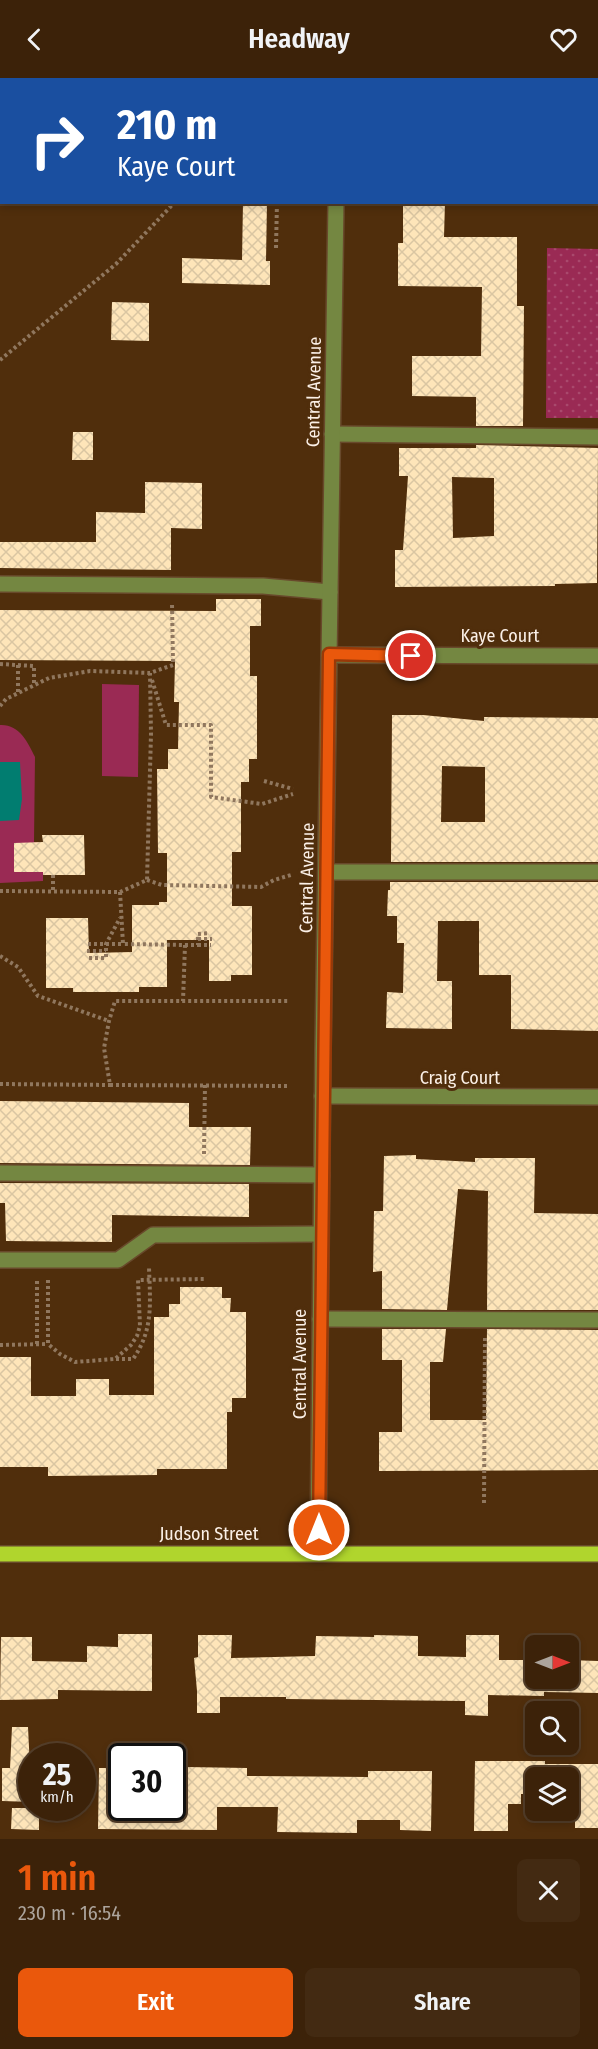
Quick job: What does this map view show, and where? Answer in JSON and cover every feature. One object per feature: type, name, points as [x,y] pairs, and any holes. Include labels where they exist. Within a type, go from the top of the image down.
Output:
[{"type":"main road","name":"Judson Street","points":[[0,1554],[598,1554]]},
{"type":"street","name":"Central Avenue","points":[[318,1553],[322,1096],[336,204]]},
{"type":"street","points":[[332,434],[598,437]]},
{"type":"street","points":[[0,584],[263,586],[330,592]]},
{"type":"street","name":"Kaye Court","points":[[329,654],[598,656]]},
{"type":"street","points":[[327,872],[598,872]]},
{"type":"street","name":"Craig Court","points":[[322,1096],[598,1097]]},
{"type":"street","points":[[0,1173],[322,1175]]},
{"type":"street","points":[[0,1260],[118,1260],[153,1235],[321,1234]]},
{"type":"street","points":[[320,1319],[598,1320]]},
{"type":"path","points":[[0,360],[116,264],[173,204]]},
{"type":"path","points":[[276,248],[277,204]]},
{"type":"path","points":[[0,705],[6,699],[49,678],[90,671],[150,673],[173,666],[172,586]]},
{"type":"path","points":[[0,664],[34,666],[34,686]]},
{"type":"path","points":[[18,665],[18,693]]},
{"type":"path","points":[[150,673],[166,725],[211,725],[211,797],[262,804],[293,791],[264,781]]},
{"type":"path","points":[[147,880],[151,734],[150,673]]},
{"type":"path","points":[[0,694],[6,699]]},
{"type":"path","points":[[53,875],[53,891]]},
{"type":"path","points":[[0,891],[120,892],[147,880],[162,885],[261,887],[291,875]]},
{"type":"path","points":[[120,892],[123,944]]},
{"type":"path","points":[[89,958],[106,958],[106,944],[121,917]]},
{"type":"path","points":[[198,945],[198,934],[211,936]]},
{"type":"path","points":[[88,944],[211,945]]},
{"type":"path","points":[[183,1001],[185,945]]},
{"type":"path","points":[[87,951],[106,951]]},
{"type":"path","points":[[0,956],[18,967],[38,996],[109,1021]]},
{"type":"path","points":[[110,1085],[104,1048],[115,1001],[288,1001]]},
{"type":"path","points":[[0,1084],[286,1086]]},
{"type":"path","points":[[203,1174],[205,1085]]},
{"type":"path","points":[[0,1345],[48,1344],[75,1362],[133,1359],[147,1337],[149,1267]]},
{"type":"path","points":[[38,1277],[38,1344]]},
{"type":"path","points":[[48,1277],[48,1344]]},
{"type":"path","points":[[115,1359],[131,1345],[140,1326],[138,1280],[206,1280]]},
{"type":"path","points":[[484,1503],[485,1320]]},
{"type":"shaded area","points":[[547,248],[598,249],[598,418],[546,418]]},
{"type":"shaded area","points":[[102,684],[139,685],[138,777],[102,776]]},
{"type":"shaded area","points":[[0,725],[7,725],[18,731],[35,757],[34,842],[43,843],[43,881],[0,883]]},
{"type":"water","points":[[0,762],[20,762],[22,799],[19,820],[0,821]]},
{"type":"building","points":[[243,204],[267,204],[266,261],[270,261],[270,285],[182,283],[182,258],[242,260]]},
{"type":"building","points":[[403,204],[445,204],[444,237],[517,237],[517,306],[524,306],[523,426],[476,426],[476,397],[412,396],[412,356],[481,356],[482,287],[398,286],[398,243],[403,243]]},
{"type":"building","points":[[112,302],[149,303],[149,341],[111,340]]},
{"type":"building","points":[[73,432],[93,432],[93,460],[72,460]]},
{"type":"building","points":[[476,445],[598,448],[597,583],[555,584],[555,586],[395,587],[395,550],[403,550],[408,476],[399,476],[399,448],[476,448]],"holes":[[[452,477],[494,478],[494,536],[453,538]]]},
{"type":"building","points":[[145,482],[202,483],[202,529],[171,528],[171,570],[0,568],[0,542],[96,542],[96,512],[145,513]]},
{"type":"building","points":[[216,599],[261,599],[261,626],[250,626],[250,676],[257,676],[257,759],[249,759],[249,782],[241,782],[241,852],[232,852],[232,906],[252,906],[252,975],[231,975],[231,981],[209,981],[209,940],[167,940],[167,987],[139,987],[139,992],[73,992],[73,988],[46,988],[46,918],[88,918],[89,953],[132,952],[132,905],[159,905],[159,902],[167,902],[167,853],[158,853],[157,769],[168,769],[168,749],[178,749],[179,702],[174,702],[175,661],[0,660],[0,610],[216,611]]},
{"type":"building","points":[[392,715],[423,715],[484,721],[484,717],[598,718],[598,862],[391,862]],"holes":[[[442,766],[485,767],[485,822],[441,822]]]},
{"type":"building","points":[[42,835],[84,835],[85,875],[14,872],[14,843],[43,842]]},
{"type":"building","points":[[390,882],[598,882],[598,1031],[511,1029],[511,975],[479,975],[479,921],[438,921],[437,981],[452,981],[452,1029],[386,1028],[387,992],[403,993],[404,943],[397,943],[397,916],[387,916]]},
{"type":"building","points":[[0,1101],[189,1103],[189,1127],[251,1127],[250,1165],[0,1163]]},
{"type":"building","points":[[416,1155],[416,1159],[475,1162],[475,1158],[535,1158],[534,1213],[598,1214],[598,1310],[487,1310],[488,1191],[458,1189],[447,1310],[382,1309],[382,1271],[373,1272],[374,1211],[383,1211],[384,1156]]},
{"type":"building","points":[[0,1183],[249,1184],[249,1217],[112,1215],[112,1242],[6,1241],[5,1203],[0,1203]]},
{"type":"building","points":[[180,1287],[222,1287],[222,1298],[231,1298],[230,1312],[246,1312],[246,1398],[232,1398],[232,1412],[227,1412],[227,1469],[157,1469],[157,1475],[48,1476],[48,1467],[0,1467],[0,1357],[31,1357],[31,1396],[76,1396],[76,1379],[109,1379],[109,1395],[154,1395],[154,1317],[169,1317],[169,1304],[180,1304]]},
{"type":"building","points":[[382,1329],[446,1329],[443,1362],[430,1362],[430,1420],[486,1420],[487,1329],[598,1330],[598,1470],[379,1471],[379,1432],[402,1432],[402,1360],[382,1360]]},
{"type":"building","points":[[118,1634],[152,1634],[152,1691],[58,1690],[58,1699],[0,1700],[1,1637],[32,1637],[32,1661],[87,1662],[87,1646],[118,1647]]},
{"type":"building","points":[[198,1635],[232,1635],[231,1658],[315,1656],[316,1636],[374,1637],[374,1635],[418,1636],[418,1656],[466,1657],[466,1635],[499,1635],[499,1660],[525,1660],[525,1689],[579,1689],[579,1660],[598,1661],[598,1693],[544,1692],[544,1696],[488,1695],[488,1716],[465,1715],[465,1701],[286,1699],[286,1697],[220,1697],[220,1713],[197,1713],[194,1658],[198,1657]]},
{"type":"building","points":[[12,1727],[28,1727],[29,1743],[18,1743],[18,1802],[2,1801],[2,1768],[10,1768]]},
{"type":"building","points":[[475,1761],[598,1764],[598,1828],[575,1828],[575,1821],[579,1821],[579,1767],[525,1767],[525,1794],[521,1794],[521,1804],[508,1804],[508,1831],[474,1831]]},
{"type":"building","points":[[186,1767],[247,1768],[247,1776],[368,1777],[368,1771],[432,1771],[431,1831],[400,1830],[400,1820],[357,1820],[357,1833],[277,1832],[278,1807],[217,1807],[217,1830],[98,1829],[99,1768],[108,1768],[108,1821],[186,1821]]},
{"type":"building","points":[[12,1808],[18,1808],[18,1821],[39,1821],[39,1830],[11,1829]]},
{"type":"route","points":[[319,1530],[329,654],[411,656]]}]
